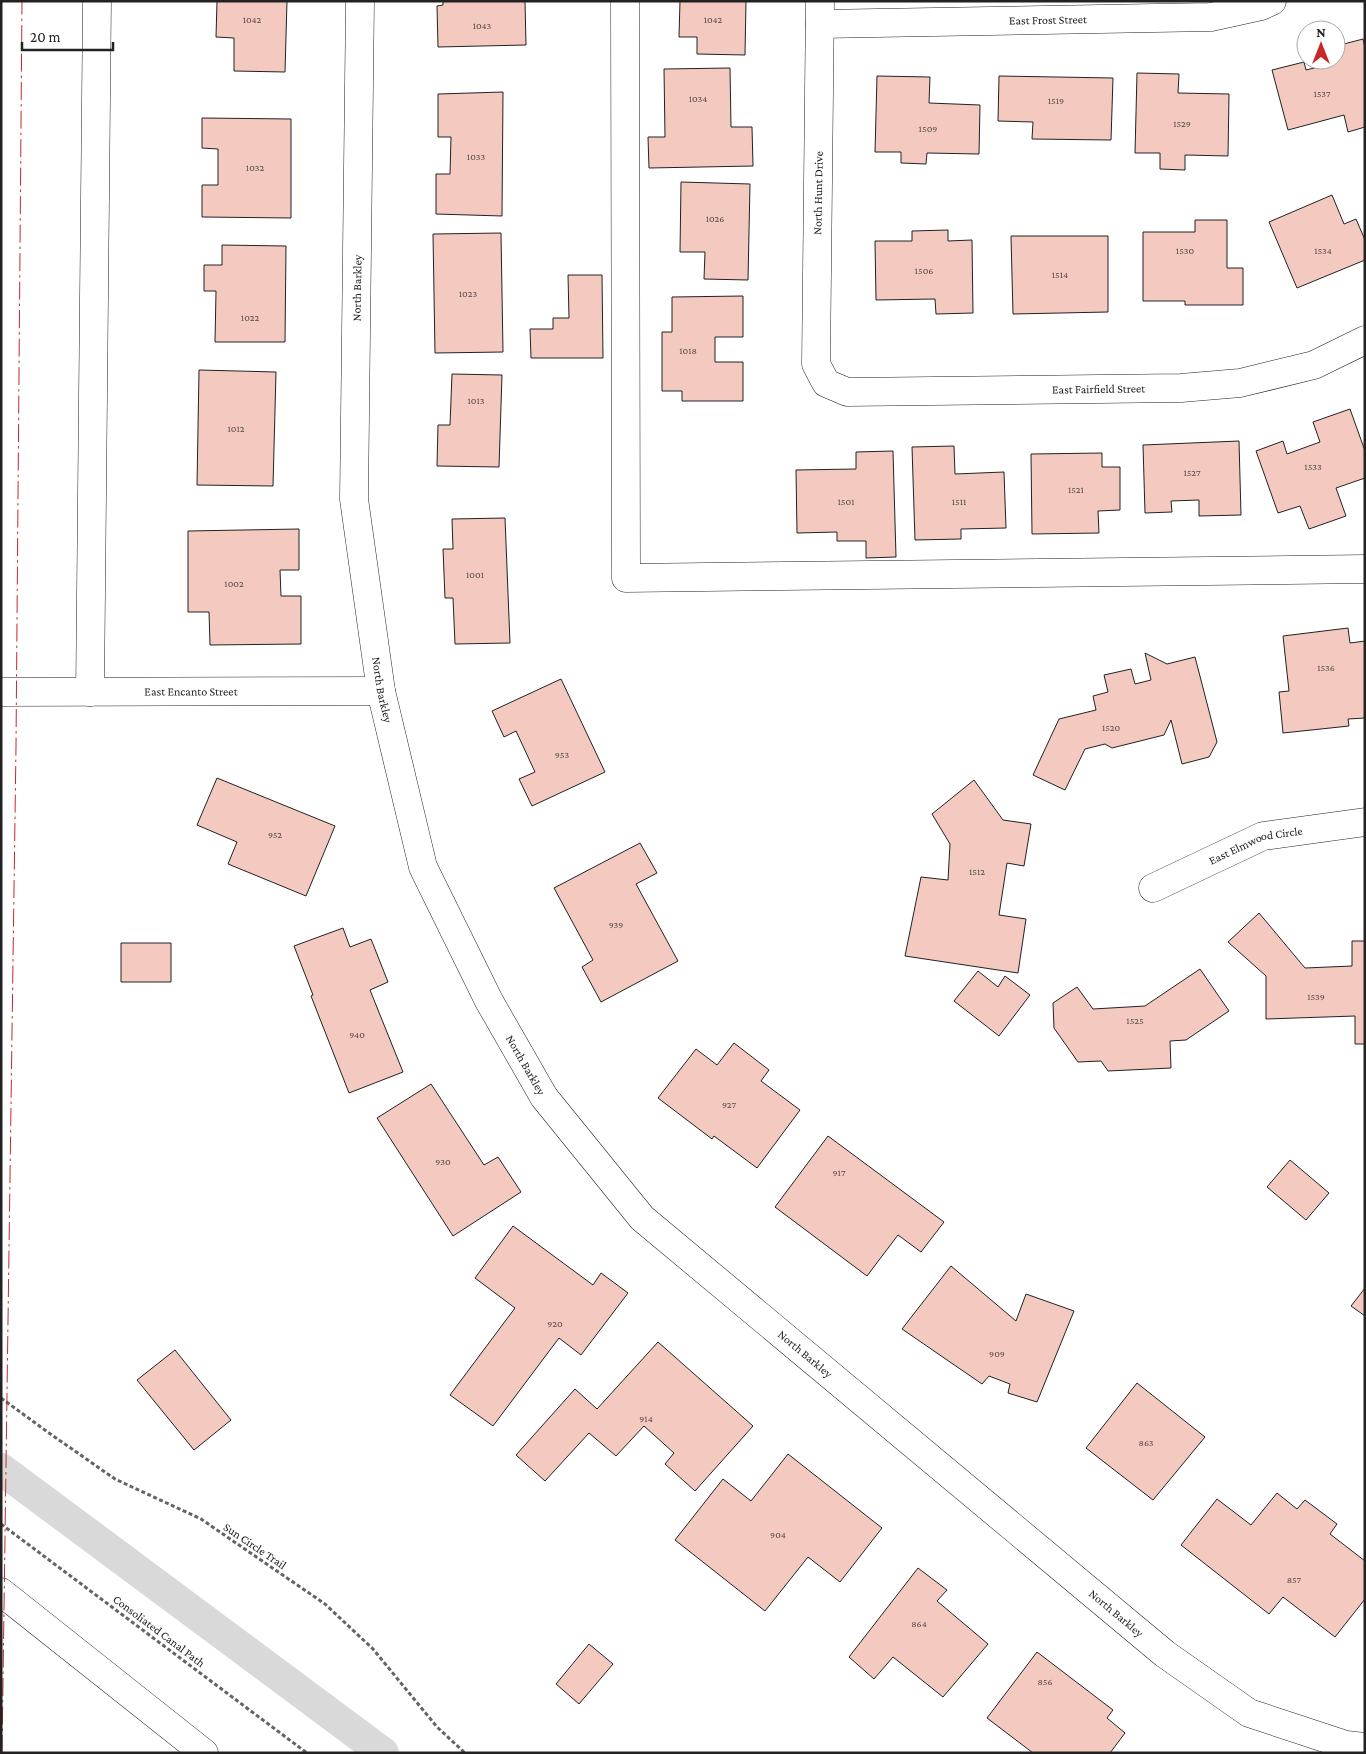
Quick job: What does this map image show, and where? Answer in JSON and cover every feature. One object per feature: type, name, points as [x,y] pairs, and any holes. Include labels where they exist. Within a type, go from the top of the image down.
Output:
[{"type":"street","points":[[90,692],[97,1]]},
{"type":"street","name":"North Barkley","points":[[360,1],[354,499],[380,691],[423,867],[489,1001],[544,1097],[642,1218],[1165,1654],[1249,1713],[1346,1745],[1365,1747]]},
{"type":"street","points":[[625,1],[626,578],[1365,569]]},
{"type":"street","name":"East Frost Street","points":[[820,13],[1211,17],[1261,6],[1272,1]]},
{"type":"street","name":"North Hunt Drive","points":[[820,13],[816,364],[826,383]]},
{"type":"street","name":"East Fairfield Street","points":[[826,383],[847,392],[1181,388],[1240,383],[1314,365],[1365,340]]},
{"type":"street","name":"East Encanto Street","points":[[1,692],[380,691]]},
{"type":"street","name":"East Elmwood Circle","points":[[1154,888],[1263,836],[1365,822]]},
{"type":"street","points":[[1,1592],[204,1753]]},
{"type":"path","name":"Sun Circle Trail","points":[[1,1398],[115,1479],[201,1519],[325,1604],[373,1649],[437,1727],[464,1753]]},
{"type":"path","name":"Consoliated Canal Path","points":[[1,1524],[307,1753]]},
{"type":"building","points":[[217,1],[287,1],[285,72],[234,71],[234,38],[216,37]]},
{"type":"building","points":[[443,1],[525,1],[526,45],[438,47],[437,6],[443,5]]},
{"type":"building","points":[[680,1],[746,1],[745,55],[697,54],[697,37],[679,37]]},
{"type":"building","points":[[1363,39],[1365,47],[1365,127],[1348,132],[1344,115],[1288,130],[1272,70],[1296,64],[1296,70],[1346,70],[1346,43]]},
{"type":"building","points":[[730,68],[731,127],[752,127],[753,166],[649,168],[648,137],[665,137],[664,69]]},
{"type":"building","points":[[1137,73],[1179,74],[1178,93],[1229,94],[1228,156],[1185,155],[1185,170],[1160,169],[1160,153],[1135,153]]},
{"type":"building","points":[[877,76],[930,77],[929,103],[980,105],[979,154],[927,153],[926,164],[901,163],[901,152],[875,152]]},
{"type":"building","points":[[999,76],[1113,78],[1111,140],[1032,139],[1033,122],[998,121]]},
{"type":"building","points":[[503,92],[502,216],[436,214],[436,174],[450,174],[451,137],[438,137],[438,94]]},
{"type":"building","points":[[202,118],[291,119],[291,218],[202,217],[202,185],[218,185],[218,149],[202,148]]},
{"type":"building","points":[[681,182],[750,184],[748,280],[704,279],[705,252],[680,252]]},
{"type":"building","points":[[1332,195],[1344,224],[1356,219],[1365,240],[1365,260],[1297,288],[1269,222]]},
{"type":"building","points":[[1195,220],[1227,220],[1227,268],[1243,268],[1243,305],[1185,305],[1185,301],[1143,301],[1143,232],[1195,232]]},
{"type":"building","points":[[948,230],[948,241],[972,240],[973,313],[936,314],[935,299],[876,300],[875,241],[912,241],[912,231]]},
{"type":"building","points":[[501,233],[503,352],[435,353],[433,234]]},
{"type":"building","points":[[1011,236],[1108,236],[1108,312],[1013,314]]},
{"type":"building","points":[[222,245],[286,246],[285,342],[215,342],[216,291],[204,291],[204,265],[222,265]]},
{"type":"building","points":[[568,275],[602,275],[603,358],[531,358],[530,329],[553,329],[553,318],[569,318]]},
{"type":"building","points":[[743,296],[743,337],[715,337],[715,362],[743,362],[743,401],[682,401],[682,391],[662,391],[662,332],[672,332],[672,297]]},
{"type":"building","points":[[199,370],[276,372],[273,486],[197,485]]},
{"type":"building","points":[[452,374],[502,375],[499,467],[437,466],[438,425],[450,425]]},
{"type":"building","points":[[1350,409],[1365,451],[1365,478],[1336,488],[1346,516],[1309,529],[1300,506],[1278,513],[1256,451],[1283,441],[1287,454],[1320,442],[1313,422]]},
{"type":"building","points":[[1239,441],[1241,515],[1199,516],[1199,500],[1171,501],[1172,512],[1145,513],[1143,445]]},
{"type":"building","points":[[954,446],[955,474],[1004,472],[1006,528],[961,529],[961,539],[915,540],[912,447]]},
{"type":"building","points":[[893,451],[896,557],[866,558],[866,541],[837,541],[837,532],[797,533],[796,470],[856,469],[856,452]]},
{"type":"building","points":[[1102,453],[1102,467],[1120,467],[1120,510],[1098,511],[1099,533],[1032,534],[1031,454]]},
{"type":"building","points":[[505,518],[510,643],[455,644],[453,598],[445,598],[443,549],[453,549],[452,519]]},
{"type":"building","points":[[299,529],[299,570],[280,570],[281,596],[301,596],[301,644],[210,645],[209,612],[188,612],[188,531]]},
{"type":"building","points":[[1348,628],[1350,643],[1365,641],[1365,718],[1348,719],[1349,726],[1283,733],[1279,692],[1289,691],[1283,636]]},
{"type":"building","points":[[1145,653],[1167,664],[1195,657],[1217,742],[1209,757],[1182,764],[1171,720],[1164,735],[1112,748],[1105,744],[1085,749],[1065,790],[1033,775],[1059,719],[1096,710],[1093,696],[1108,692],[1104,675],[1131,669],[1135,684],[1151,680]]},
{"type":"building","points":[[561,679],[605,772],[532,806],[519,779],[535,772],[516,731],[504,737],[492,711]]},
{"type":"building","points":[[217,778],[335,826],[306,896],[228,864],[237,842],[197,825]]},
{"type":"building","points":[[974,780],[1003,820],[1031,824],[1024,866],[1007,863],[999,915],[1026,919],[1018,973],[905,956],[921,877],[948,880],[950,844],[932,814]]},
{"type":"building","points":[[640,843],[657,873],[636,884],[678,961],[601,1002],[582,967],[593,960],[554,888]]},
{"type":"building","points":[[1259,913],[1305,968],[1352,966],[1352,941],[1365,941],[1365,1044],[1355,1044],[1355,1016],[1266,1019],[1266,976],[1228,942]]},
{"type":"building","points":[[343,928],[350,947],[371,939],[388,982],[370,990],[403,1072],[349,1093],[311,996],[313,995],[294,946]]},
{"type":"building","points":[[121,943],[171,943],[171,982],[121,982]]},
{"type":"building","points":[[1200,969],[1229,1011],[1186,1040],[1170,1041],[1171,1068],[1108,1071],[1101,1061],[1078,1062],[1054,1028],[1053,1003],[1077,987],[1093,1009],[1145,1006]]},
{"type":"building","points":[[978,971],[998,987],[1005,976],[1030,995],[999,1036],[954,1001]]},
{"type":"building","points":[[734,1043],[769,1070],[761,1081],[800,1110],[757,1168],[714,1136],[712,1139],[658,1098],[696,1049],[717,1065]]},
{"type":"building","points":[[431,1084],[484,1165],[498,1157],[521,1192],[453,1236],[377,1118]]},
{"type":"building","points":[[828,1136],[944,1222],[921,1252],[898,1235],[867,1276],[775,1207]]},
{"type":"building","points":[[1290,1160],[1329,1193],[1306,1220],[1267,1187]]},
{"type":"building","points":[[513,1226],[593,1285],[601,1273],[628,1293],[581,1355],[559,1338],[493,1426],[450,1395],[515,1308],[475,1278]]},
{"type":"building","points":[[951,1266],[1016,1321],[1026,1294],[1074,1311],[1037,1402],[1008,1393],[1010,1384],[989,1376],[982,1384],[902,1329]]},
{"type":"building","points":[[1365,1288],[1365,1316],[1351,1306]]},
{"type":"building","points":[[658,1342],[753,1426],[695,1491],[665,1464],[674,1453],[644,1426],[616,1456],[589,1433],[545,1481],[516,1455],[575,1389],[597,1409]]},
{"type":"building","points":[[175,1350],[231,1420],[194,1450],[137,1380]]},
{"type":"building","points":[[1137,1383],[1205,1437],[1153,1500],[1086,1448]]},
{"type":"building","points":[[788,1454],[882,1528],[840,1582],[808,1557],[765,1611],[675,1540],[723,1479],[751,1501]]},
{"type":"building","points":[[1277,1493],[1297,1509],[1305,1500],[1337,1524],[1330,1534],[1365,1561],[1365,1599],[1335,1637],[1283,1597],[1269,1614],[1181,1545],[1217,1499],[1251,1525]]},
{"type":"building","points":[[918,1568],[947,1590],[937,1601],[988,1644],[943,1697],[893,1657],[874,1679],[849,1657]]},
{"type":"building","points":[[589,1644],[613,1664],[579,1704],[556,1684]]},
{"type":"building","points":[[1037,1652],[1113,1710],[1107,1718],[1125,1733],[1110,1753],[1033,1753],[987,1718]]},
{"type":"waterway","points":[[1,1469],[383,1753]]},
{"type":"power","points":[[2,1753],[16,746],[22,1]]}]
